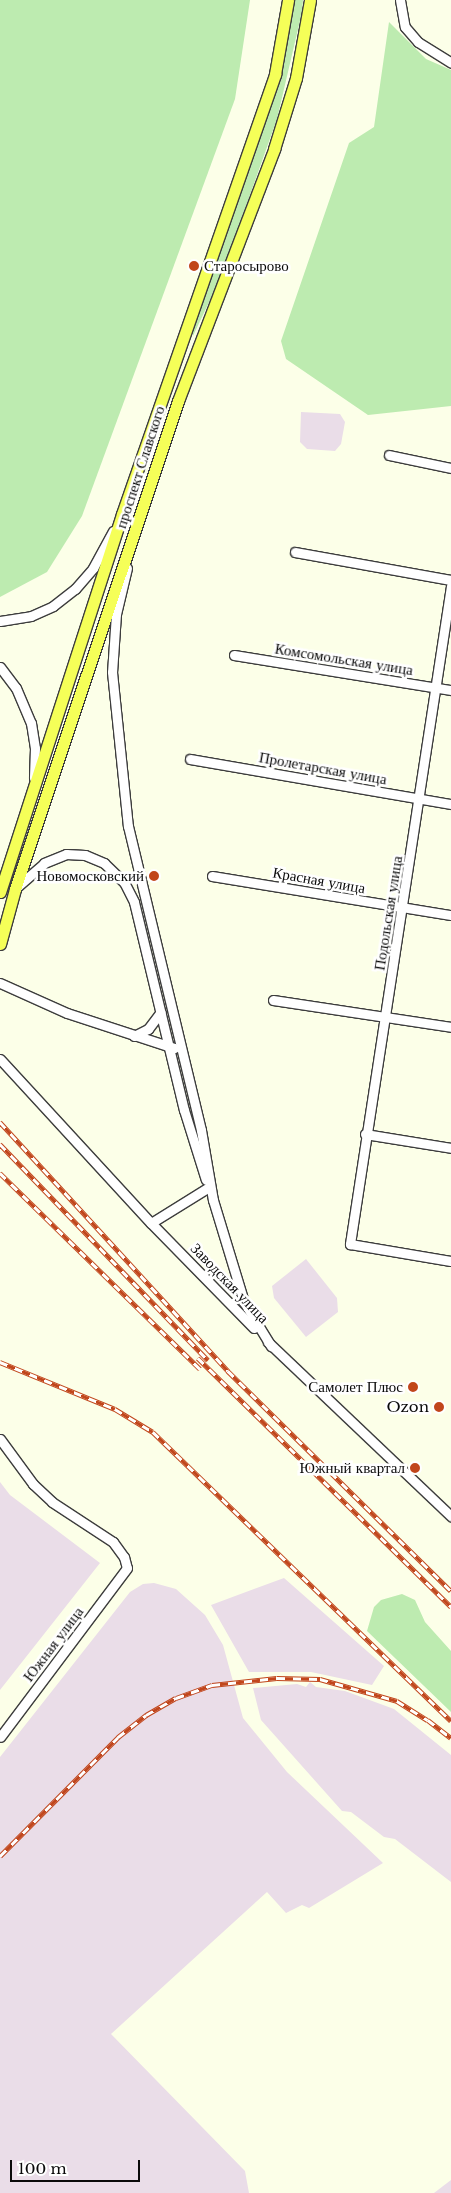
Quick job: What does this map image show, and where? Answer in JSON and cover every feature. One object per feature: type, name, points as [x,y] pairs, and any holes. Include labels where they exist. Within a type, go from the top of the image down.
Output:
[{"type":"main road","name":"проспект Славского","points":[[0,892],[122,514],[275,74],[288,0]]},
{"type":"main road","name":"проспект Славского","points":[[0,944],[16,889],[178,402],[274,149],[296,78],[310,0]]},
{"type":"street","points":[[400,0],[405,27],[418,42],[451,63]]},
{"type":"street","points":[[389,455],[451,468]]},
{"type":"street","points":[[0,621],[31,616],[53,606],[75,589],[93,568],[122,514]]},
{"type":"street","points":[[138,520],[116,614],[112,672],[116,739],[128,826],[201,1130],[209,1188]]},
{"type":"street","points":[[295,552],[451,580]]},
{"type":"street","name":"Подольская улица","points":[[451,586],[420,799],[365,1134],[350,1244],[451,1261]]},
{"type":"street","name":"Комсомольская улица","points":[[234,655],[451,690]]},
{"type":"street","points":[[0,667],[16,688],[31,723],[35,748],[33,791]]},
{"type":"street","name":"Пролетарская улица","points":[[190,759],[451,804]]},
{"type":"street","points":[[16,889],[31,871],[66,854],[85,855],[112,869],[134,902],[198,1162],[209,1188],[244,1302],[271,1346]]},
{"type":"street","name":"Красная улица","points":[[212,876],[451,916]]},
{"type":"street","points":[[0,983],[35,1000],[134,1036],[182,1051]]},
{"type":"street","points":[[273,1000],[451,1027]]},
{"type":"street","points":[[134,1036],[148,1029],[161,1012]]},
{"type":"street","name":"Заводская улица","points":[[0,1059],[151,1223],[271,1346],[451,1516]]},
{"type":"street","points":[[365,1134],[451,1148]]},
{"type":"street","points":[[151,1223],[209,1188]]},
{"type":"street","name":"Южная улица","points":[[0,1439],[15,1463],[46,1496],[113,1542],[124,1557],[127,1568],[0,1737]]},
{"type":"shaded area","points":[[301,412],[340,414],[345,422],[341,444],[335,451],[307,449],[300,442]]},
{"type":"shaded area","points":[[306,1259],[337,1298],[338,1312],[306,1337],[274,1298],[272,1286]]},
{"type":"shaded area","points":[[0,1482],[10,1495],[100,1563],[0,1690]]},
{"type":"shaded area","points":[[284,1578],[384,1666],[372,1685],[311,1672],[249,1672],[211,1605]]},
{"type":"shaded area","points":[[154,1583],[176,1589],[205,1615],[223,1645],[243,1718],[287,1772],[383,1863],[309,1908],[302,1905],[286,1913],[267,1892],[111,2034],[245,2171],[249,2193],[0,2193],[0,1757],[130,1592],[143,1584]]},
{"type":"shaded area","points":[[310,1682],[316,1687],[345,1691],[394,1709],[451,1755],[451,1882],[395,1839],[384,1837],[351,1812],[342,1811],[261,1720],[253,1688],[297,1684],[306,1687]]},
{"type":"shaded area","points":[[451,2180],[451,2193],[434,2193]]},
{"type":"green space","points":[[0,0],[250,0],[235,99],[82,516],[47,572],[0,597]]},
{"type":"green space","points":[[292,0],[303,0],[302,12],[277,119],[220,279],[193,336],[192,331],[267,117]]},
{"type":"green space","points":[[389,22],[426,59],[451,70],[451,406],[368,415],[286,359],[281,341],[349,143],[374,127]]},
{"type":"green space","points":[[402,1594],[415,1600],[425,1622],[451,1651],[451,1712],[367,1631],[374,1607],[381,1600]]},
{"type":"railway","points":[[0,1122],[228,1371],[451,1591]]},
{"type":"railway","points":[[0,1144],[208,1360]]},
{"type":"railway","points":[[0,1173],[200,1369]]},
{"type":"railway","points":[[198,1358],[451,1607]]},
{"type":"railway","points":[[0,1362],[115,1409],[153,1432],[451,1721]]},
{"type":"railway","points":[[0,1856],[118,1737],[146,1715],[176,1698],[212,1685],[277,1678],[320,1679],[397,1701],[428,1720],[451,1738]]},
{"type":"place","name":"Старосырово","points":[[194,266]]},
{"type":"place","name":"Новомосковский","points":[[154,876]]},
{"type":"place","name":"Самолет Плюс","points":[[413,1387]]},
{"type":"place","name":"Ozon","points":[[439,1407]]},
{"type":"place","name":"Южный квартал","points":[[415,1468]]}]
